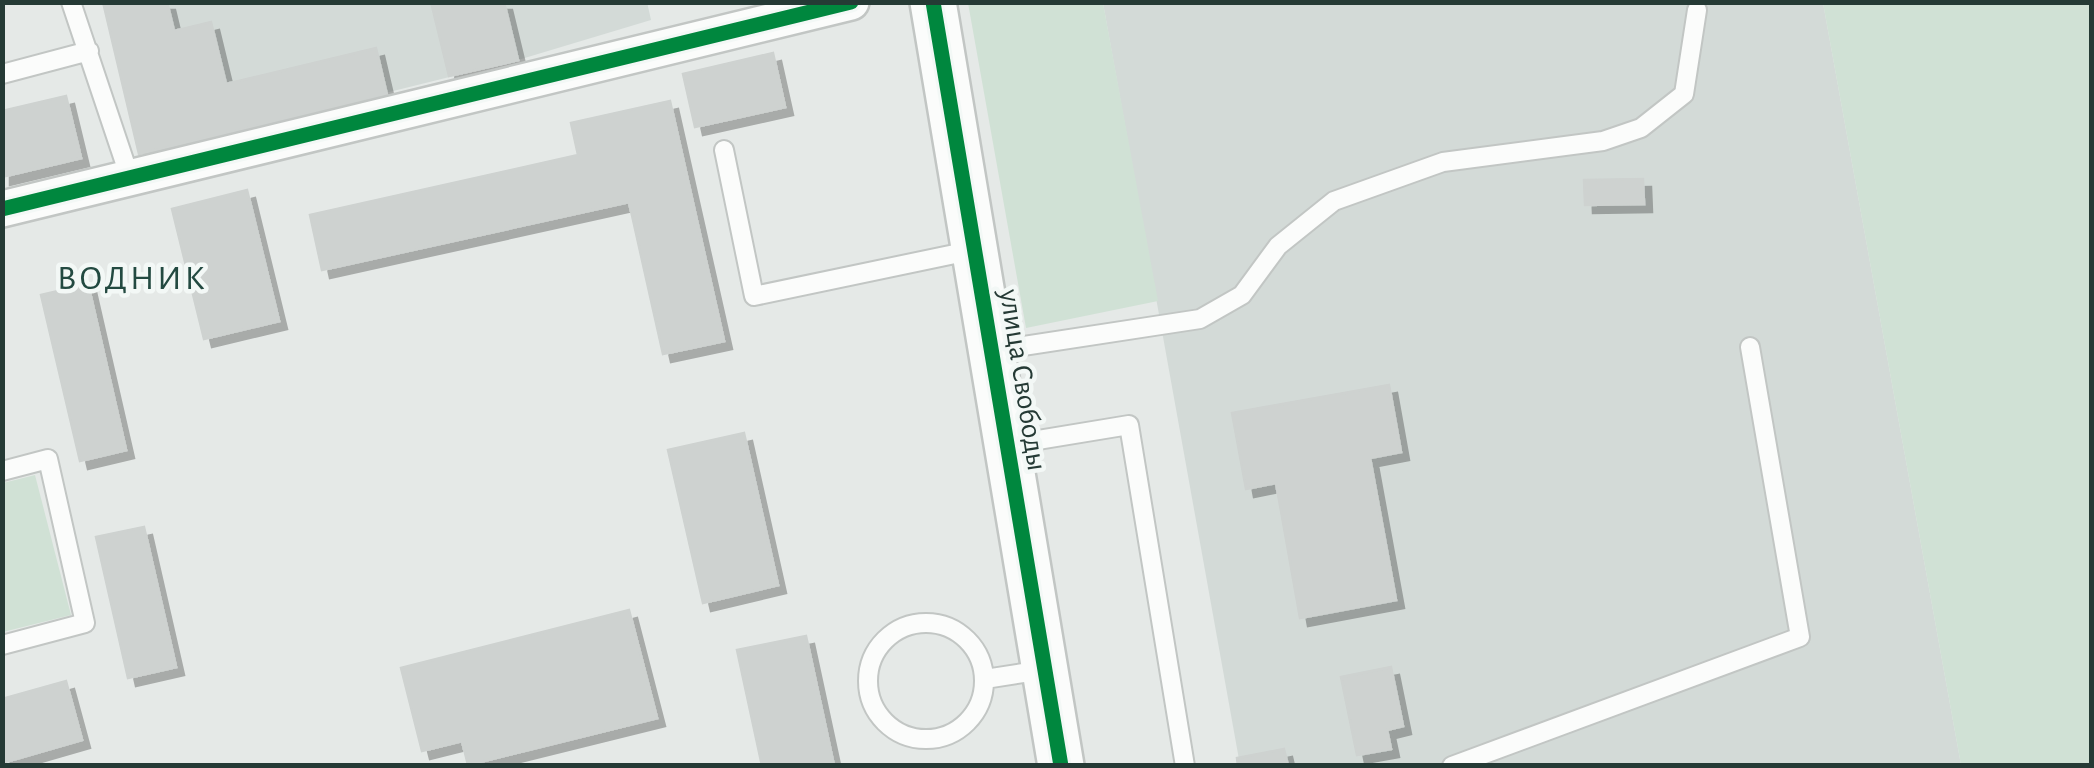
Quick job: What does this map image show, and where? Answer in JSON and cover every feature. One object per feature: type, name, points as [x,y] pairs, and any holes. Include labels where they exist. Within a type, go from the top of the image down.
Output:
[{"type":"street","points":[[2,209],[851,2]]},
{"type":"street","name":"улица Свободы","points":[[933,2],[1061,766]]},
{"type":"lane","points":[[71,2],[130,178]]},
{"type":"lane","points":[[990,351],[1200,319],[1242,295],[1278,246],[1334,201],[1443,162],[1603,141],[1642,128],[1684,94],[1697,10]]},
{"type":"lane","points":[[2,74],[89,51]]},
{"type":"lane","points":[[724,150],[754,296],[974,250]]},
{"type":"lane","points":[[1452,766],[1800,637],[1750,347]]},
{"type":"lane","points":[[1006,445],[1129,425],[1185,766]]},
{"type":"lane","points":[[2,471],[48,459],[86,623],[2,645]]},
{"type":"lane","points":[[918,623],[955,630],[970,642],[981,659],[984,678],[982,698],[973,716],[940,738],[902,734],[874,708],[868,690],[874,654],[901,628],[918,623]]},
{"type":"lane","points":[[984,678],[1043,670]]},
{"type":"shaded area","points":[[647,2],[651,20],[518,60],[139,154],[103,3]]},
{"type":"shaded area","points":[[1103,3],[1823,3],[1961,765],[1240,765]]},
{"type":"green space","points":[[968,3],[1103,3],[1158,301],[1026,328]]},
{"type":"green space","points":[[1823,3],[2091,3],[2091,765],[1961,765]]},
{"type":"green space","points":[[35,475],[71,615],[3,632],[3,483]]},
{"type":"building","points":[[103,2],[167,2],[174,31],[211,22],[226,84],[376,48],[387,95],[139,154]]},
{"type":"building","points":[[431,2],[504,2],[518,60],[449,76]]},
{"type":"building","points":[[773,53],[785,107],[695,127],[683,74]]},
{"type":"building","points":[[66,96],[81,158],[2,177],[2,111]]},
{"type":"building","points":[[670,101],[724,341],[663,354],[629,202],[322,270],[310,215],[578,155],[571,123]]},
{"type":"building","points":[[1643,179],[1644,204],[1585,205],[1584,180]]},
{"type":"building","points":[[247,190],[279,321],[204,339],[172,209]]},
{"type":"building","points":[[88,284],[126,450],[80,461],[41,295]]},
{"type":"building","points":[[1389,385],[1401,452],[1370,458],[1396,600],[1300,618],[1276,483],[1246,489],[1232,413]]},
{"type":"building","points":[[744,433],[778,585],[703,603],[668,450]]},
{"type":"building","points":[[144,527],[176,667],[128,678],[96,537]]},
{"type":"building","points":[[629,610],[657,718],[468,765],[462,741],[422,751],[401,668]]},
{"type":"building","points":[[806,636],[834,766],[762,766],[737,650]]},
{"type":"building","points":[[1391,667],[1403,726],[1387,730],[1391,749],[1357,755],[1341,677]]},
{"type":"building","points":[[66,681],[82,740],[2,763],[2,699]]},
{"type":"building","points":[[1284,749],[1288,766],[1238,766],[1237,758]]},
{"type":"cycle path","points":[[2,209],[851,2]]},
{"type":"cycle path","points":[[933,2],[1061,766]]},
{"type":"district","name":"ВОДНИК","points":[[132,278]]}]
